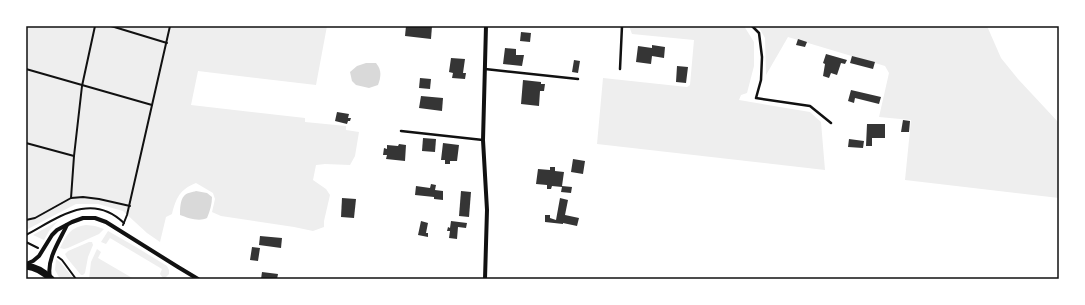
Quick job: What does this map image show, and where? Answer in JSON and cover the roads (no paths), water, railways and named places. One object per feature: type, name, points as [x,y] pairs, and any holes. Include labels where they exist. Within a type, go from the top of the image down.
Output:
[{"type":"main road","points":[[26,265],[41,270],[51,279]]},
{"type":"street","points":[[485,279],[487,210],[483,140],[486,26]]},
{"type":"street","points":[[26,265],[39,256],[45,244],[54,232],[79,219],[95,218],[120,230],[178,268],[198,279]]},
{"type":"street","points":[[51,279],[49,271],[51,259],[67,225]]},
{"type":"lane","points":[[620,69],[622,26]]},
{"type":"lane","points":[[752,26],[759,33],[762,57],[761,80],[756,98],[810,106],[831,122]]},
{"type":"lane","points":[[484,69],[578,80]]},
{"type":"lane","points":[[401,131],[483,140]]}]
